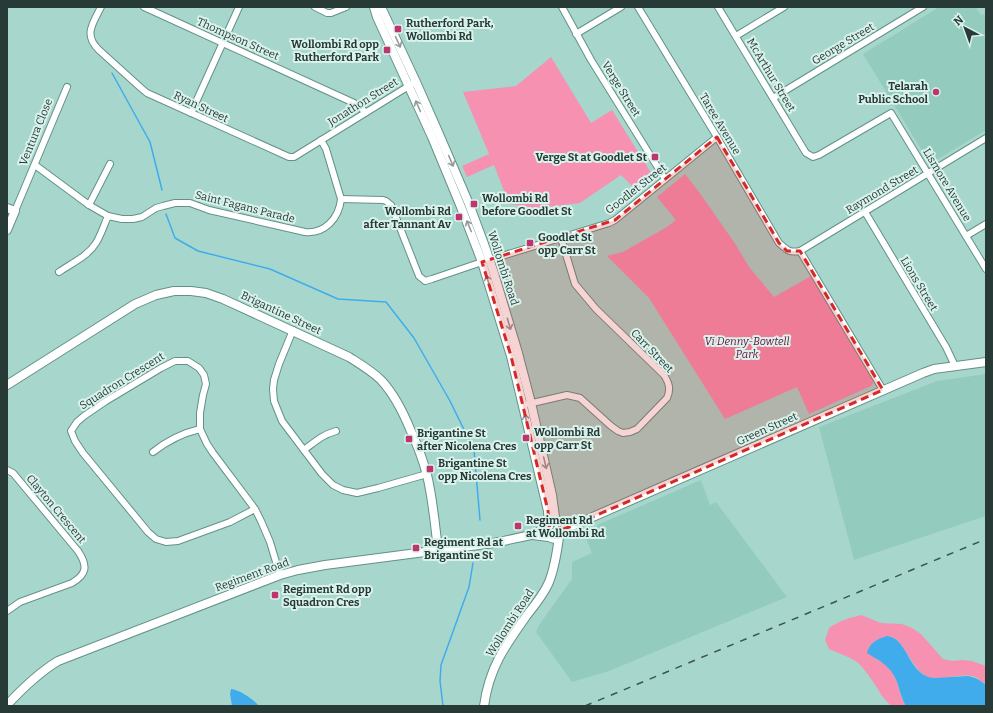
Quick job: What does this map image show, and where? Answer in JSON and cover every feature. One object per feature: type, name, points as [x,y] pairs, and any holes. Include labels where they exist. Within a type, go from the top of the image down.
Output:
[{"type":"street","name":"Ryan Street","points":[[101,7],[91,28],[90,35],[94,46],[144,91],[289,157],[294,157],[321,140]]},
{"type":"street","name":"Thompson Street","points":[[144,7],[354,103],[361,107],[364,113]]},
{"type":"street","points":[[190,113],[239,7]]},
{"type":"street","points":[[315,7],[331,13],[346,7]]},
{"type":"street","name":"Wollombi Road","points":[[374,7],[377,17],[412,84],[468,204],[518,353],[557,552],[555,566],[548,583],[500,654],[488,685],[484,706]]},
{"type":"street","name":"Wollombi Road","points":[[381,7],[412,84]]},
{"type":"street","name":"Verge Street","points":[[562,7],[591,60],[665,179]]},
{"type":"street","points":[[576,34],[621,7]]},
{"type":"street","name":"Taree Avenue","points":[[638,7],[779,243],[787,251],[800,251]]},
{"type":"street","name":"McArthur Street","points":[[718,7],[806,153],[813,157],[819,155],[891,112]]},
{"type":"street","points":[[736,36],[784,7]]},
{"type":"street","name":"George Street","points":[[774,98],[923,7]]},
{"type":"street","name":"Jonathon Street","points":[[321,140],[412,84]]},
{"type":"street","name":"Ventura Close","points":[[7,230],[11,210],[34,165],[67,87]]},
{"type":"street","name":"Lismore Avenue","points":[[891,112],[986,269]]},
{"type":"street","name":"Goodlet Street","points":[[341,199],[383,200],[388,202],[391,206],[419,276],[428,281],[615,220],[716,137]]},
{"type":"street","name":"Raymond Street","points":[[800,251],[986,138]]},
{"type":"street","points":[[321,140],[326,149],[341,199]]},
{"type":"street","points":[[89,205],[110,164]]},
{"type":"street","name":"Saint Fagans Parade","points":[[34,165],[89,205],[108,216],[122,219],[142,217],[156,208],[169,204],[185,203],[195,204],[209,210],[305,232],[314,232],[323,228],[332,221],[338,212],[341,199]]},
{"type":"street","name":"Lions Street","points":[[865,212],[946,347],[955,366]]},
{"type":"street","points":[[59,272],[82,257],[96,244],[108,216]]},
{"type":"street","points":[[966,236],[986,224]]},
{"type":"street","name":"Carr Street","points":[[527,404],[567,396],[580,398],[611,426],[623,433],[637,429],[667,398],[669,392],[670,386],[664,375],[596,309],[574,284],[561,238]]},
{"type":"street","points":[[800,251],[884,390]]},
{"type":"street","name":"Brigantine Street","points":[[7,385],[135,304],[156,295],[174,291],[191,291],[206,293],[223,299],[349,357],[364,366],[381,380],[395,398],[406,418],[418,447],[427,474],[438,550]]},
{"type":"street","points":[[293,330],[278,364],[273,388],[274,401],[282,421],[322,474],[333,485],[343,490],[357,493],[427,474]]},
{"type":"street","name":"Squadron Crescent","points":[[254,509],[230,522],[178,541],[166,542],[156,539],[148,532],[83,453],[75,441],[71,431],[77,422],[106,401],[175,361],[188,361],[199,368],[204,375],[206,384],[200,413],[200,429],[212,454],[254,509],[262,521],[280,576]]},
{"type":"street","name":"Green Street","points":[[553,531],[578,524],[934,369],[986,362]]},
{"type":"street","points":[[153,452],[160,446],[176,438],[200,429]]},
{"type":"street","points":[[304,450],[327,434],[336,431]]},
{"type":"street","name":"Clayton Crescent","points":[[7,470],[13,473],[78,551],[84,559],[85,566],[79,579],[20,602],[7,611]]},
{"type":"street","name":"Regiment Road","points":[[7,705],[37,676],[58,661],[298,570],[325,565],[494,543],[553,531]]},
{"type":"highlighted area","points":[[717,137],[779,243],[787,251],[800,251],[883,390],[572,526],[561,530],[557,520],[549,526],[548,511],[511,356],[482,262],[615,220]]},
{"type":"shaded area","name":"Telarah Public School","points":[[939,7],[976,7],[981,15],[984,14],[986,18],[986,130],[930,164],[863,54]]},
{"type":"shaded area","points":[[986,374],[986,516],[854,560],[819,427],[937,381]]},
{"type":"shaded area","points":[[701,480],[710,505],[716,502],[787,597],[609,671],[572,682],[536,632],[539,625],[572,579],[572,562],[592,553],[585,536],[599,530],[597,525]]},
{"type":"green space","points":[[551,57],[591,123],[612,110],[653,176],[652,181],[638,192],[621,175],[580,203],[537,208],[509,204],[494,165],[467,177],[462,166],[489,154],[463,92],[516,86]]},
{"type":"green space","name":"Vi Denny-Bowtell Park","points":[[685,174],[736,245],[749,267],[774,297],[811,276],[873,379],[871,386],[809,414],[797,387],[725,419],[649,298],[607,256],[623,252],[667,227],[676,220],[657,197]]},
{"type":"green space","points":[[861,615],[881,623],[902,624],[912,628],[921,634],[943,659],[952,661],[972,661],[986,666],[986,685],[973,676],[968,675],[940,678],[928,677],[915,666],[904,648],[896,639],[886,637],[877,640],[868,648],[876,659],[885,664],[892,672],[906,706],[891,706],[858,663],[829,649],[825,640],[829,628],[844,620]]},
{"type":"water","points":[[887,636],[894,638],[900,643],[914,665],[926,676],[935,678],[968,676],[982,682],[986,685],[986,706],[906,706],[895,676],[885,664],[867,653],[874,642]]},
{"type":"water","points":[[231,689],[246,695],[259,706],[232,706],[230,694]]},
{"type":"waterway","points":[[112,73],[150,142],[162,190]]},
{"type":"waterway","points":[[166,214],[175,238],[198,251],[270,269],[338,299],[386,302],[414,338],[450,401],[474,450],[480,520]]},
{"type":"waterway","points":[[443,706],[440,681],[441,665],[469,587],[473,563]]},
{"type":"railway","points":[[585,706],[986,539]]},
{"type":"place","name":"Rutherford Park, Wollombi Rd","points":[[398,29]]},
{"type":"place","name":"Wollombi Rd opp Rutherford Park","points":[[387,50]]},
{"type":"place","name":"Telarah Public School","points":[[936,92]]},
{"type":"place","name":"Verge St at Goodlet St","points":[[655,157]]},
{"type":"place","name":"Wollombi Rd before Goodlet St","points":[[474,204]]},
{"type":"place","name":"Wollombi Rd after Tannant Av","points":[[459,217]]},
{"type":"place","name":"Goodlet St opp Carr St","points":[[530,243]]},
{"type":"place","name":"Wollombi Rd opp Carr St","points":[[526,438]]},
{"type":"place","name":"Brigantine St after Nicolena Cres","points":[[409,439]]},
{"type":"place","name":"Brigantine St opp Nicolena Cres","points":[[430,469]]},
{"type":"place","name":"Regiment Rd at Wollombi Rd","points":[[518,526]]},
{"type":"place","name":"Regiment Rd at Brigantine St","points":[[416,548]]},
{"type":"place","name":"Regiment Rd opp Squadron Cres","points":[[275,595]]}]
